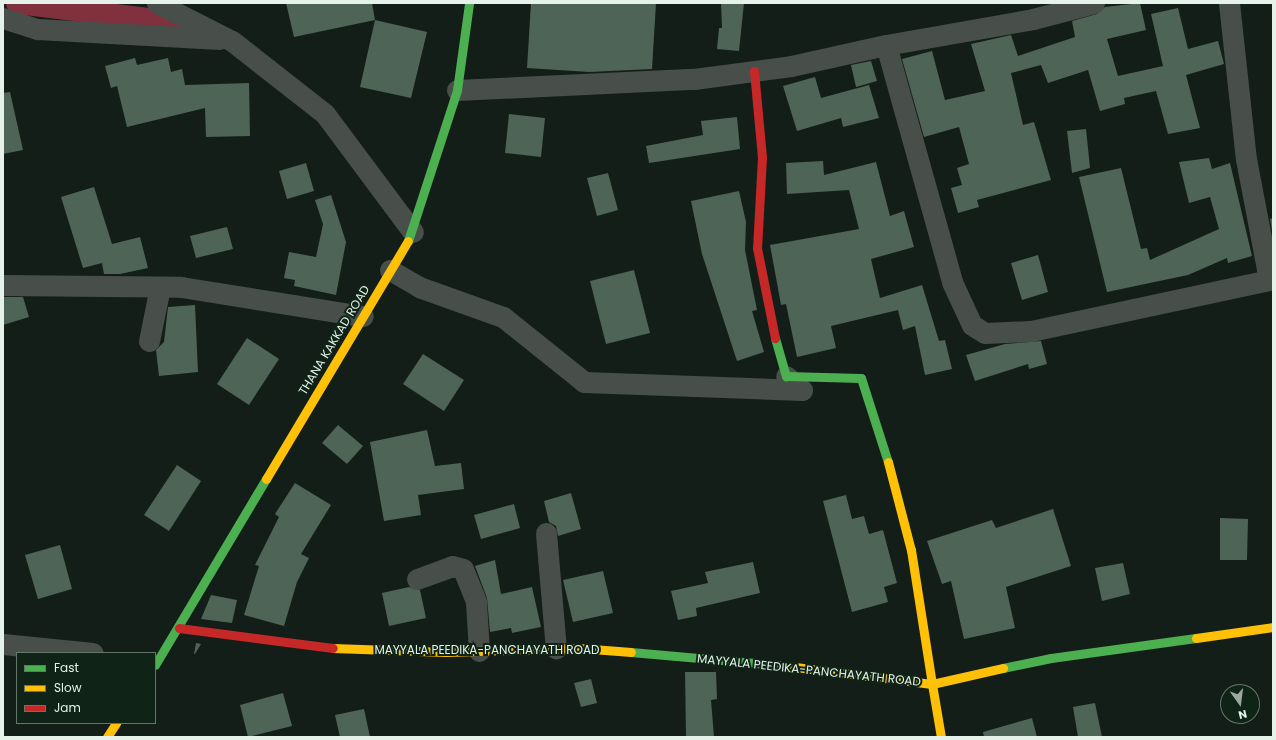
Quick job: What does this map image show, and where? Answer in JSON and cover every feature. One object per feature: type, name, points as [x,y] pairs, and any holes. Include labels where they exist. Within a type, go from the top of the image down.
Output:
[{"type":"street","points":[[157,3],[232,40],[325,114],[413,232]]},
{"type":"street","name":"THANA KAKKAD ROAD","points":[[156,663],[179,628],[413,232],[457,90],[469,3]]},
{"type":"street","points":[[457,90],[694,79],[754,71],[886,45],[1033,19],[1094,3]]},
{"type":"street","points":[[886,45],[952,282],[972,325],[985,333],[1031,331],[1271,279],[1246,158],[1229,3]]},
{"type":"street","points":[[3,18],[37,29]]},
{"type":"street","points":[[3,31],[37,29],[170,34],[232,40]]},
{"type":"street","points":[[390,270],[419,287],[503,317],[584,382],[802,390],[786,376],[774,338],[757,248],[762,157],[754,71]]},
{"type":"street","points":[[3,285],[181,287],[363,316]]},
{"type":"street","points":[[149,342],[160,287]]},
{"type":"street","points":[[786,376],[861,378],[878,426],[911,550],[932,684],[1051,658],[1273,627]]},
{"type":"street","points":[[546,532],[556,649]]},
{"type":"street","points":[[417,579],[452,566],[463,569],[476,602],[478,651]]},
{"type":"street","name":"MAYYALA PEEDIKA-PANCHAYATH ROAD","points":[[179,628],[316,648],[478,651],[556,649],[764,663],[932,684],[941,737]]},
{"type":"street","points":[[3,644],[83,652]]},
{"type":"street","points":[[107,737],[115,724]]},
{"type":"building","points":[[286,3],[372,3],[375,20],[294,37]]},
{"type":"building","points":[[531,3],[656,3],[652,69],[589,72],[527,68]]},
{"type":"building","points":[[721,3],[744,3],[739,51],[717,49],[719,28],[722,28]]},
{"type":"building","points":[[1140,3],[1146,30],[1107,39],[1118,76],[1163,66],[1151,14],[1178,8],[1188,49],[1218,41],[1224,64],[1186,75],[1200,128],[1168,134],[1156,91],[1124,98],[1125,104],[1100,111],[1088,70],[1048,83],[1041,65],[1011,73],[1023,125],[1034,122],[1051,180],[977,200],[979,207],[958,213],[951,188],[962,185],[957,168],[969,164],[959,127],[924,137],[902,59],[932,51],[945,100],[985,91],[971,44],[1011,35],[1018,56],[1075,37],[1072,21],[1097,14],[1105,7]]},
{"type":"building","points":[[375,20],[427,32],[411,98],[360,87]]},
{"type":"building","points":[[135,58],[137,65],[168,58],[171,72],[182,69],[185,85],[249,83],[250,136],[206,137],[205,108],[127,127],[117,86],[111,88],[105,66]]},
{"type":"building","points":[[871,61],[877,81],[856,87],[851,65]]},
{"type":"building","points":[[815,77],[821,98],[869,85],[879,118],[843,127],[841,118],[797,131],[783,86]]},
{"type":"building","points":[[10,92],[23,150],[3,154],[3,93]]},
{"type":"building","points":[[509,114],[545,118],[541,157],[505,153]]},
{"type":"building","points":[[737,117],[740,149],[649,163],[646,146],[703,135],[701,121]]},
{"type":"building","points":[[1086,129],[1090,168],[1072,173],[1067,131]]},
{"type":"building","points":[[1209,158],[1212,169],[1230,163],[1252,256],[1228,263],[1227,258],[1188,275],[1107,292],[1079,177],[1121,168],[1141,249],[1147,248],[1150,260],[1219,229],[1210,197],[1189,203],[1179,162]]},
{"type":"building","points":[[823,161],[824,175],[876,162],[890,216],[904,211],[914,247],[871,259],[880,298],[922,285],[939,341],[945,340],[952,369],[925,375],[915,326],[903,330],[898,310],[831,326],[836,348],[797,357],[786,304],[781,305],[770,245],[859,229],[849,190],[787,194],[786,163]]},
{"type":"building","points":[[306,163],[314,191],[287,199],[279,171]]},
{"type":"building","points":[[608,173],[618,210],[597,216],[587,178]]},
{"type":"building","points":[[94,187],[112,244],[140,237],[148,268],[120,274],[104,274],[102,263],[83,268],[61,197]]},
{"type":"building","points":[[739,191],[746,222],[745,250],[757,310],[752,311],[764,352],[737,361],[702,254],[691,201]]},
{"type":"building","points":[[331,195],[346,242],[336,295],[294,286],[295,280],[284,278],[289,252],[316,257],[323,224],[315,200]]},
{"type":"building","points":[[1273,218],[1273,237],[1270,219]]},
{"type":"building","points":[[227,227],[233,249],[196,258],[190,236]]},
{"type":"building","points":[[1038,255],[1048,292],[1022,300],[1011,263]]},
{"type":"building","points":[[634,270],[650,333],[606,344],[590,281]]},
{"type":"building","points":[[3,297],[23,297],[29,317],[3,325]]},
{"type":"building","points":[[195,305],[198,372],[159,376],[156,350],[164,342],[168,307]]},
{"type":"building","points":[[247,338],[279,359],[249,405],[217,384]]},
{"type":"building","points":[[1041,341],[1047,364],[1029,369],[1028,364],[975,381],[966,355],[1005,344]]},
{"type":"building","points":[[423,354],[464,380],[444,411],[403,384]]},
{"type":"building","points":[[338,425],[363,446],[347,464],[322,443]]},
{"type":"building","points":[[427,430],[435,466],[461,463],[464,489],[418,495],[421,515],[384,521],[370,442]]},
{"type":"building","points":[[177,465],[201,481],[169,531],[144,515]]},
{"type":"building","points":[[295,483],[331,505],[301,554],[309,558],[297,582],[284,626],[244,615],[259,566],[255,565],[279,517],[275,514]]},
{"type":"building","points":[[571,493],[581,529],[558,536],[556,526],[549,522],[544,501]]},
{"type":"building","points":[[846,495],[852,519],[864,516],[869,534],[883,530],[897,583],[884,587],[888,602],[852,612],[823,501]]},
{"type":"building","points":[[514,504],[520,528],[481,539],[474,515]]},
{"type":"building","points":[[1053,509],[1071,566],[1006,587],[1015,628],[964,639],[951,581],[942,584],[927,541],[992,520],[996,528]]},
{"type":"building","points":[[1220,518],[1248,519],[1247,560],[1220,560]]},
{"type":"building","points":[[60,545],[72,589],[38,599],[25,555]]},
{"type":"building","points":[[495,560],[501,594],[532,587],[541,627],[512,633],[511,628],[490,632],[487,598],[475,566]]},
{"type":"building","points":[[753,562],[760,593],[696,608],[697,616],[678,620],[671,591],[708,583],[705,572]]},
{"type":"building","points":[[1123,563],[1130,594],[1102,601],[1095,568]]},
{"type":"building","points":[[603,571],[613,613],[573,622],[563,580]]},
{"type":"building","points":[[409,587],[420,590],[426,618],[389,626],[382,593]]},
{"type":"building","points":[[211,595],[237,600],[232,623],[201,619]]},
{"type":"building","points":[[196,643],[201,644],[194,654]]},
{"type":"building","points":[[685,672],[716,672],[717,699],[711,700],[714,737],[686,737]]},
{"type":"building","points":[[591,679],[597,703],[581,707],[574,683]]},
{"type":"building","points":[[283,693],[292,726],[248,737],[240,705]]},
{"type":"building","points":[[1095,703],[1102,737],[1078,737],[1073,707]]},
{"type":"building","points":[[364,709],[370,737],[340,737],[335,715]]},
{"type":"building","points":[[1032,718],[1037,737],[984,737],[983,732]]},
{"type":"waterway","points":[[17,3],[173,22]]},
{"type":"traffic: fast","points":[[408,241],[457,90],[469,3]]},
{"type":"traffic: fast","points":[[775,338],[786,376],[861,378],[888,462]]},
{"type":"traffic: fast","points":[[156,663],[266,479]]},
{"type":"traffic: fast","points":[[1003,668],[1051,658],[1196,638]]},
{"type":"traffic: fast","points":[[631,652],[787,666]]},
{"type":"traffic: slow","points":[[266,479],[408,241]]},
{"type":"traffic: slow","points":[[888,462],[911,550],[932,684],[1003,668]]},
{"type":"traffic: slow","points":[[1196,638],[1273,627]]},
{"type":"traffic: slow","points":[[333,648],[446,652],[579,648],[631,652]]},
{"type":"traffic: slow","points":[[787,666],[932,684],[941,737]]},
{"type":"traffic: slow","points":[[107,737],[115,724]]},
{"type":"traffic: jam","points":[[754,71],[762,157],[757,248],[775,338]]},
{"type":"traffic: jam","points":[[179,628],[333,648]]}]
